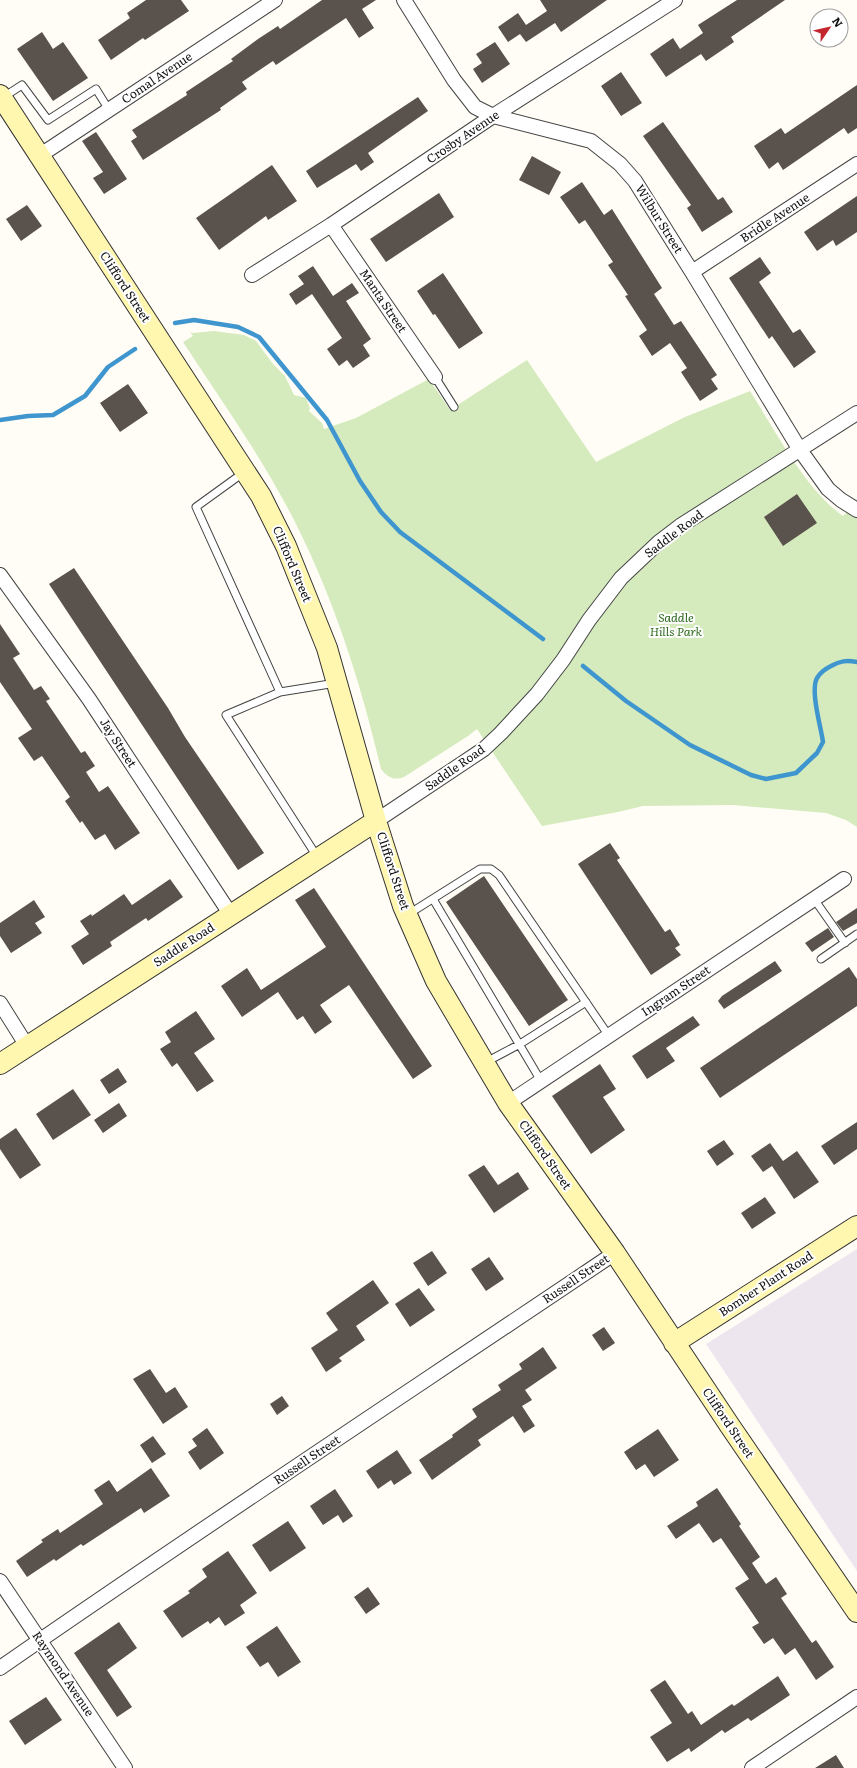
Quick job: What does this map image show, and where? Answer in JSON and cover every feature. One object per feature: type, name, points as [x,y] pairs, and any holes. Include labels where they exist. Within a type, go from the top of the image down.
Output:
[{"type":"main road","name":"Clifford Street","points":[[1,96],[261,496],[286,546],[327,648],[376,821],[407,915],[436,981],[508,1103],[615,1253],[674,1343],[857,1612]]},
{"type":"main road","name":"Saddle Road","points":[[0,1064],[376,821]]},
{"type":"main road","name":"Bomber Plant Road","points":[[674,1343],[857,1226]]},
{"type":"street","name":"Comal Avenue","points":[[40,156],[275,0]]},
{"type":"street","name":"Wilbur Street","points":[[404,0],[464,94],[475,107],[493,116],[591,141],[607,152],[620,164],[635,181],[800,450],[828,488],[841,500],[857,510]]},
{"type":"street","name":"Crosby Avenue","points":[[252,275],[331,225],[493,116],[676,0]]},
{"type":"street","name":"Bridle Avenue","points":[[692,272],[857,164]]},
{"type":"street","name":"Manta Street","points":[[331,225],[435,377]]},
{"type":"street","name":"Saddle Road","points":[[376,821],[484,749],[501,733],[537,694],[559,666],[589,620],[620,578],[643,556],[680,526],[857,413]]},
{"type":"street","name":"Jay Street","points":[[0,575],[89,699],[231,915]]},
{"type":"street","name":"Ingram Street","points":[[508,1103],[844,880]]},
{"type":"street","points":[[0,1002],[27,1046]]},
{"type":"street","name":"Russell Street","points":[[0,1668],[140,1571],[330,1446],[615,1253]]},
{"type":"street","name":"Raymond Avenue","points":[[0,1581],[125,1768]]},
{"type":"street","points":[[752,1768],[857,1697]]},
{"type":"lane","points":[[1,96],[22,85],[48,120],[96,89],[109,110]]},
{"type":"lane","points":[[435,377],[454,407]]},
{"type":"lane","points":[[245,471],[196,507],[280,692]]},
{"type":"lane","points":[[318,858],[226,716],[280,692],[337,683]]},
{"type":"lane","points":[[407,915],[480,869],[491,869],[499,875],[609,1036]]},
{"type":"lane","points":[[433,899],[541,1081]]},
{"type":"lane","points":[[814,899],[845,943]]},
{"type":"lane","points":[[820,959],[857,934]]},
{"type":"lane","points":[[484,1063],[520,1044],[586,1002]]},
{"type":"shaded area","points":[[857,1249],[857,1571],[706,1344]]},
{"type":"green space","name":"Saddle Hills Park","points":[[214,331],[244,335],[256,341],[273,364],[285,376],[294,395],[306,398],[310,408],[309,411],[322,423],[324,429],[356,418],[429,379],[450,410],[527,360],[596,462],[685,417],[750,391],[780,441],[803,475],[816,491],[843,516],[847,512],[857,517],[857,827],[846,820],[826,813],[733,805],[643,806],[542,826],[477,729],[404,777],[397,779],[391,778],[381,769],[365,706],[346,644],[310,553],[284,500],[242,432],[183,342],[193,336],[190,332]]},
{"type":"building","points":[[146,0],[181,0],[189,11],[145,40],[143,38],[111,60],[98,40],[130,18],[127,13]]},
{"type":"building","points":[[322,0],[376,0],[362,9],[374,28],[359,38],[346,18],[276,65],[273,61],[242,82],[247,89],[220,108],[221,110],[143,160],[131,141],[137,137],[132,130],[187,95],[186,92],[233,61],[231,59],[258,39],[278,26],[280,29]]},
{"type":"building","points":[[540,0],[607,0],[561,32],[555,23],[526,42],[520,34],[508,42],[498,27],[518,13],[526,25],[547,11]]},
{"type":"building","points":[[737,0],[785,0],[731,37],[734,42],[706,61],[701,54],[666,77],[650,54],[673,38],[680,49],[703,33],[698,25]]},
{"type":"building","points":[[42,32],[53,49],[63,42],[88,78],[53,101],[17,49]]},
{"type":"building","points":[[495,42],[510,64],[482,83],[473,69],[482,63],[476,54]]},
{"type":"building","points":[[621,72],[642,103],[621,116],[601,86]]},
{"type":"building","points":[[857,85],[857,128],[848,134],[844,128],[783,170],[778,162],[769,169],[754,146],[781,128],[785,134]]},
{"type":"building","points":[[418,97],[428,111],[368,153],[374,162],[361,171],[356,164],[317,188],[306,171]]},
{"type":"building","points":[[663,122],[718,200],[723,197],[733,212],[702,232],[687,208],[691,205],[643,136]]},
{"type":"building","points":[[96,132],[127,179],[104,194],[93,178],[103,172],[82,141]]},
{"type":"building","points":[[532,156],[561,172],[549,195],[519,180]]},
{"type":"building","points":[[272,165],[297,201],[268,220],[266,216],[219,250],[196,218]]},
{"type":"building","points":[[582,182],[604,215],[612,209],[662,288],[654,294],[674,325],[681,321],[717,375],[711,379],[718,389],[700,401],[681,372],[687,368],[670,343],[652,356],[639,336],[647,330],[625,296],[628,295],[608,265],[613,262],[585,220],[579,224],[560,197]]},
{"type":"building","points":[[439,193],[454,217],[386,262],[370,239]]},
{"type":"building","points":[[857,196],[857,232],[836,246],[833,240],[817,251],[804,232]]},
{"type":"building","points":[[27,205],[42,226],[21,241],[6,219]]},
{"type":"building","points":[[760,257],[771,273],[759,282],[793,333],[800,329],[816,352],[794,368],[772,336],[769,339],[729,278]]},
{"type":"building","points":[[313,266],[333,296],[352,283],[359,293],[346,301],[371,339],[363,345],[370,356],[353,368],[347,360],[339,366],[327,349],[342,338],[312,294],[296,305],[289,294],[304,284],[298,276]]},
{"type":"building","points":[[443,273],[483,333],[459,349],[417,291]]},
{"type":"building","points":[[128,384],[148,413],[120,432],[100,403]]},
{"type":"building","points":[[797,494],[817,523],[783,546],[764,517]]},
{"type":"building","points":[[74,568],[168,708],[185,737],[264,853],[238,870],[49,584]]},
{"type":"building","points":[[0,624],[20,654],[13,658],[34,690],[41,686],[50,699],[46,701],[81,753],[85,751],[95,766],[86,772],[99,792],[108,786],[140,833],[115,850],[105,834],[95,840],[82,821],[80,823],[65,801],[70,797],[42,756],[34,761],[18,738],[32,729],[0,682]]},
{"type":"building","points":[[610,843],[620,858],[617,860],[665,932],[670,929],[680,945],[675,948],[681,955],[651,975],[578,864]]},
{"type":"building","points":[[484,876],[568,1000],[529,1026],[446,902]]},
{"type":"building","points":[[170,879],[183,897],[148,921],[146,918],[110,942],[112,946],[83,965],[71,946],[89,934],[80,921],[91,914],[92,916],[124,894],[132,905]]},
{"type":"building","points":[[314,888],[432,1066],[413,1079],[349,985],[320,1005],[332,1022],[315,1034],[303,1016],[297,1020],[278,992],[242,1017],[221,986],[247,968],[261,990],[326,947],[295,900]]},
{"type":"building","points":[[34,900],[45,917],[35,923],[42,933],[11,953],[0,936],[0,923]]},
{"type":"building","points":[[857,908],[857,923],[843,931],[836,922]]},
{"type":"building","points":[[828,928],[834,937],[812,952],[805,943]]},
{"type":"building","points":[[775,961],[782,971],[724,1009],[718,1001],[722,996]]},
{"type":"building","points":[[849,967],[857,979],[857,1006],[720,1098],[700,1068]]},
{"type":"building","points":[[196,1011],[215,1039],[194,1053],[214,1081],[197,1092],[177,1063],[172,1067],[160,1049],[171,1042],[165,1032]]},
{"type":"building","points":[[693,1016],[700,1025],[666,1048],[675,1061],[647,1079],[632,1056]]},
{"type":"building","points":[[600,1064],[616,1089],[603,1097],[625,1130],[591,1154],[552,1096]]},
{"type":"building","points":[[118,1068],[127,1082],[109,1094],[100,1080]]},
{"type":"building","points":[[73,1089],[91,1115],[53,1140],[36,1114]]},
{"type":"building","points":[[119,1103],[127,1116],[103,1133],[94,1120]]},
{"type":"building","points":[[857,1122],[857,1149],[834,1165],[821,1146]]},
{"type":"building","points":[[16,1128],[41,1165],[20,1179],[0,1149],[0,1139]]},
{"type":"building","points":[[724,1140],[734,1154],[717,1166],[707,1151]]},
{"type":"building","points":[[770,1143],[783,1161],[797,1151],[819,1182],[794,1199],[772,1166],[763,1172],[751,1156]]},
{"type":"building","points":[[484,1165],[498,1185],[518,1172],[529,1189],[494,1213],[468,1175]]},
{"type":"building","points":[[765,1197],[776,1213],[752,1229],[741,1213]]},
{"type":"building","points":[[432,1251],[447,1273],[428,1286],[413,1263]]},
{"type":"building","points":[[489,1257],[504,1279],[486,1291],[471,1269]]},
{"type":"building","points":[[373,1280],[389,1303],[356,1326],[365,1340],[339,1358],[342,1361],[326,1372],[311,1348],[338,1330],[326,1313]]},
{"type":"building","points":[[419,1288],[435,1310],[410,1327],[395,1304]]},
{"type":"building","points":[[604,1327],[615,1343],[603,1351],[592,1335]]},
{"type":"building","points":[[543,1347],[557,1368],[525,1390],[532,1400],[522,1406],[535,1426],[524,1433],[513,1416],[478,1440],[481,1445],[432,1480],[419,1460],[453,1437],[452,1435],[477,1417],[472,1409],[501,1390],[498,1385],[522,1369],[519,1364]]},
{"type":"building","points":[[150,1369],[166,1393],[175,1387],[188,1407],[163,1424],[133,1379]]},
{"type":"building","points":[[282,1396],[289,1406],[277,1415],[270,1404]]},
{"type":"building","points":[[207,1428],[224,1453],[200,1470],[188,1452],[197,1446],[192,1439]]},
{"type":"building","points":[[658,1429],[679,1460],[654,1477],[645,1464],[636,1470],[624,1452]]},
{"type":"building","points":[[153,1436],[166,1454],[152,1463],[140,1445]]},
{"type":"building","points":[[397,1450],[412,1473],[394,1485],[391,1480],[378,1489],[366,1471]]},
{"type":"building","points":[[151,1468],[170,1496],[144,1513],[141,1508],[83,1546],[81,1544],[56,1561],[54,1559],[27,1577],[16,1561],[43,1542],[41,1540],[58,1529],[60,1533],[103,1504],[94,1490],[109,1480],[117,1492]]},
{"type":"building","points":[[717,1488],[741,1524],[739,1526],[760,1557],[752,1563],[766,1584],[776,1577],[787,1594],[781,1598],[812,1643],[816,1640],[834,1667],[816,1680],[795,1648],[785,1655],[773,1638],[764,1644],[752,1627],[759,1623],[735,1588],[749,1579],[721,1538],[713,1543],[699,1523],[676,1539],[667,1526],[698,1506],[696,1502]]},
{"type":"building","points":[[335,1489],[353,1516],[343,1523],[338,1515],[323,1525],[310,1506]]},
{"type":"building","points":[[288,1521],[306,1548],[270,1572],[252,1545]]},
{"type":"building","points":[[228,1551],[257,1593],[240,1605],[245,1613],[225,1626],[219,1617],[210,1624],[208,1621],[182,1638],[163,1611],[190,1593],[188,1591],[207,1577],[202,1569]]},
{"type":"building","points":[[368,1587],[380,1604],[366,1614],[354,1597]]},
{"type":"building","points":[[119,1622],[137,1648],[107,1670],[132,1707],[117,1717],[74,1653]]},
{"type":"building","points":[[277,1626],[301,1662],[278,1677],[268,1662],[260,1667],[246,1647]]},
{"type":"building","points":[[778,1676],[790,1695],[751,1721],[748,1718],[725,1733],[722,1730],[691,1752],[689,1748],[667,1762],[650,1737],[672,1723],[650,1690],[665,1680],[688,1714],[692,1711],[701,1725],[732,1704],[734,1706]]},
{"type":"building","points":[[46,1697],[62,1720],[25,1745],[9,1721]]},
{"type":"building","points":[[836,1755],[844,1768],[815,1768]]},
{"type":"waterway","points":[[175,323],[194,320],[238,327],[259,337],[327,420],[360,481],[381,512],[400,532],[543,639]]},
{"type":"waterway","points":[[0,420],[28,416],[53,415],[85,396],[108,367],[135,349]]},
{"type":"waterway","points":[[583,666],[626,701],[690,745],[751,775],[766,779],[796,773],[817,753],[823,742],[815,700],[815,684],[817,678],[825,670],[837,663],[843,661],[857,662]]}]
